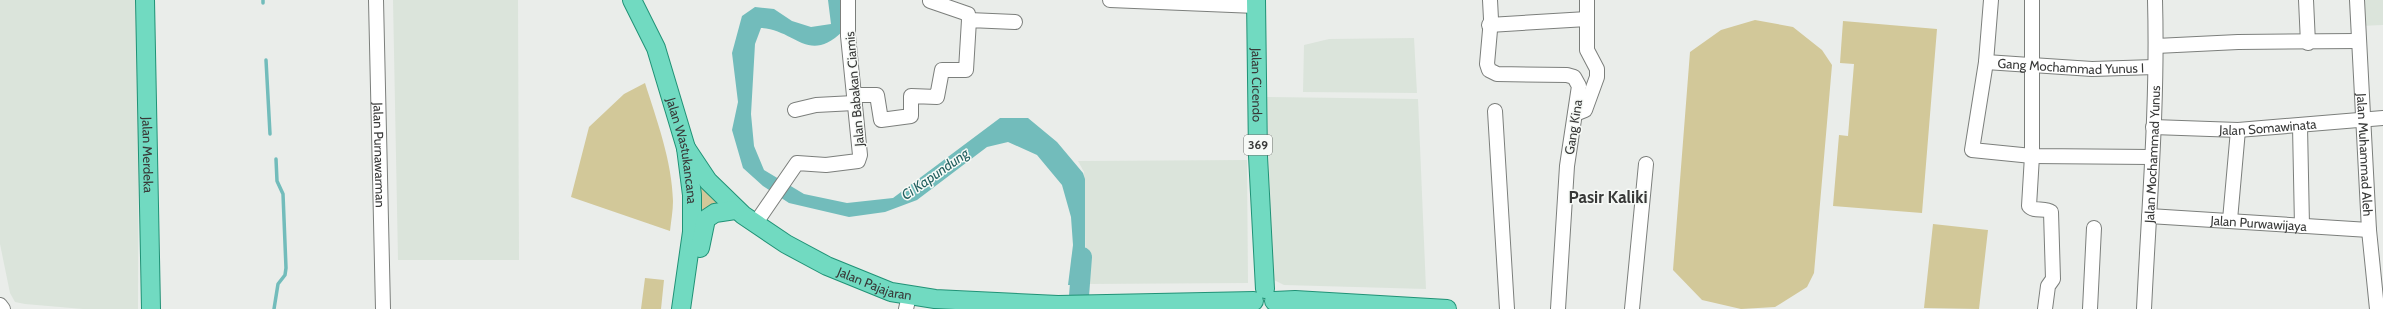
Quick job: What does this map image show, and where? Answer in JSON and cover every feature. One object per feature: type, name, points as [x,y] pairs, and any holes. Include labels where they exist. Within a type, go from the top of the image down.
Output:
[{"type":"main road","name":"Jalan Merdeka","points":[[145,0],[151,309]]},
{"type":"main road","name":"Jalan Merdeka","points":[[157,0],[162,309]]},
{"type":"main road","name":"Jalan Wastukancana","points":[[632,0],[656,48],[686,148],[692,213],[681,309]]},
{"type":"main road","name":"Jalan Cicendo","points":[[1256,3],[1258,168],[1264,302]]},
{"type":"main road","name":"Jalan Pajajaran","points":[[686,148],[708,181],[735,210],[755,224],[786,244],[834,269],[908,302],[956,301],[1131,306],[1295,300],[1447,309]]},
{"type":"main road","name":"Jalan Wastukancana","points":[[691,309],[706,218],[715,213],[735,210]]},
{"type":"street","name":"Jalan Purnawarman","points":[[376,0],[383,309]]},
{"type":"street","name":"Jalan Babakan Ciamis","points":[[755,224],[797,163],[826,165],[854,164],[858,161],[860,155],[848,36],[848,0]]},
{"type":"street","points":[[1110,0],[1256,3]]},
{"type":"street","points":[[1490,0],[1489,25],[1587,20]]},
{"type":"street","points":[[1575,114],[1585,110],[1597,77],[1597,69],[1587,50],[1587,0]]},
{"type":"street","points":[[1991,0],[1988,48],[1972,150],[2032,156],[2152,157]]},
{"type":"street","points":[[2032,0],[2032,156],[2029,206],[2030,208],[2048,210],[2052,212],[2051,249],[2054,254],[2053,272],[2052,281],[2048,286],[2046,309]]},
{"type":"street","name":"Jalan Mochammad Yunus","points":[[2144,309],[2156,46],[2155,0]]},
{"type":"street","points":[[2306,0],[2308,42]]},
{"type":"street","name":"Jalan Muhammad Aleh","points":[[2357,0],[2357,41],[2369,230],[2377,309]]},
{"type":"street","points":[[795,110],[877,94],[881,120],[911,116],[911,96],[937,97],[942,70],[966,70],[969,20],[968,14],[930,2]]},
{"type":"street","points":[[969,20],[1016,22]]},
{"type":"street","name":"Gang Kina","points":[[1489,25],[1487,64],[1489,70],[1496,74],[1567,75],[1574,77],[1579,86],[1567,166],[1558,309]]},
{"type":"street","points":[[2156,46],[2238,42],[2357,41]]},
{"type":"street","name":"Gang Mochammad Yunus I","points":[[1986,62],[2092,69],[2155,67]]},
{"type":"street","points":[[1495,111],[1507,309]]},
{"type":"street","name":"Jalan Somawinata","points":[[2153,127],[2238,130],[2383,118]]},
{"type":"street","points":[[2300,126],[2302,226]]},
{"type":"street","points":[[2230,220],[2238,130]]},
{"type":"street","points":[[1632,309],[1646,164]]},
{"type":"street","name":"Jalan Purwawijaya","points":[[2149,216],[2369,230]]},
{"type":"street","points":[[2090,309],[2094,228]]},
{"type":"street","points":[[0,305],[3,309]]},
{"type":"shaded area","points":[[0,0],[139,0],[138,309],[83,309],[25,304],[15,302],[10,293],[0,244]]},
{"type":"shaded area","points":[[393,0],[518,0],[519,260],[398,260]]},
{"type":"shaded area","points":[[2360,0],[2383,0],[2383,25],[2360,26]]},
{"type":"shaded area","points":[[1755,20],[1793,27],[1822,50],[1832,65],[1814,273],[1807,287],[1775,307],[1741,309],[1702,300],[1673,270],[1690,52],[1721,30]]},
{"type":"shaded area","points":[[1843,21],[1937,29],[1922,213],[1833,206],[1839,135],[1848,136],[1854,64],[1840,63]]},
{"type":"shaded area","points":[[1414,38],[1417,93],[1303,92],[1304,45],[1329,39]]},
{"type":"shaded area","points":[[645,83],[659,126],[670,171],[673,201],[670,231],[571,197],[589,127],[624,94]]},
{"type":"shaded area","points":[[1267,97],[1418,99],[1426,289],[1284,285],[1272,279]]},
{"type":"shaded area","points":[[1247,160],[1248,283],[1086,284],[1084,172],[1078,161]]},
{"type":"shaded area","points":[[697,176],[727,207],[700,221]]},
{"type":"shaded area","points":[[1933,224],[1988,230],[1979,309],[1924,308]]},
{"type":"shaded area","points":[[645,278],[664,280],[661,309],[641,309]]},
{"type":"water","points":[[828,0],[846,0],[843,31],[831,41],[820,45],[811,46],[773,30],[761,28],[755,44],[751,114],[754,146],[764,170],[804,194],[847,203],[893,198],[1000,118],[1028,118],[1057,142],[1083,173],[1085,179],[1085,285],[1068,285],[1073,245],[1071,217],[1062,185],[1037,155],[1008,142],[987,147],[917,200],[885,212],[849,217],[789,203],[763,186],[743,168],[732,130],[738,102],[732,53],[742,16],[755,7],[774,9],[792,21],[811,27],[831,24]]},
{"type":"waterway","points":[[266,60],[270,134]]},
{"type":"waterway","points":[[274,309],[278,284],[285,275],[286,268],[283,194],[277,181],[276,159]]},
{"type":"waterway","name":"Ci Kapundung","points":[[1078,309],[1082,257]]},
{"type":"district","name":"Pasir Kaliki","points":[[1608,197]]}]
